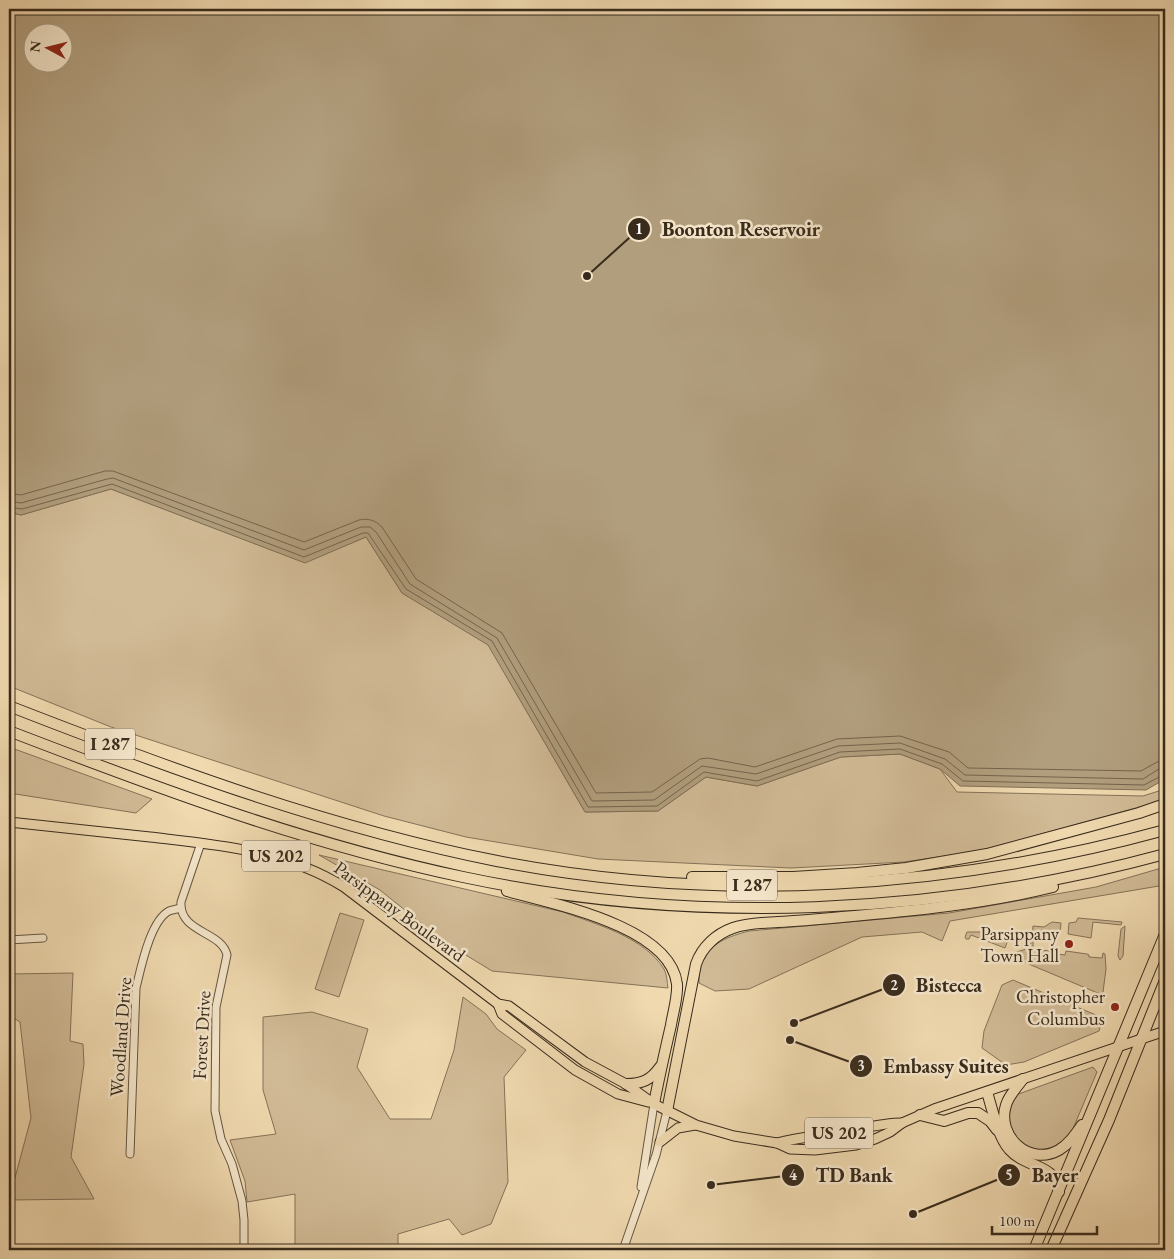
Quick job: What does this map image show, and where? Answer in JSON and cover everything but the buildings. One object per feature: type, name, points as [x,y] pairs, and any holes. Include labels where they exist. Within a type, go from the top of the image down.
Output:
[{"type":"highway","name":"I 287","points":[[9,706],[185,771],[346,824],[408,841],[493,860],[564,872],[628,879],[692,884],[757,886],[885,881],[964,872],[1042,859],[1104,846],[1165,830]]},
{"type":"highway","name":"I 287","points":[[9,731],[122,774],[242,815],[340,845],[434,870],[513,886],[626,901],[723,908],[797,908],[887,903],[984,892],[1078,875],[1165,854]]},
{"type":"highway","points":[[628,879],[793,877],[906,868],[986,854],[1139,813],[1165,804]]},
{"type":"highway","points":[[667,1111],[696,964],[706,946],[725,932],[748,925],[951,905],[1028,893],[1073,882],[1165,854]]},
{"type":"highway","points":[[434,870],[592,915],[630,931],[654,946],[670,964],[677,985],[676,999],[654,1104]]},
{"type":"highway","points":[[1034,1250],[1165,934]]},
{"type":"highway","points":[[1050,1250],[1109,1120],[1144,1037],[1165,980]]},
{"type":"highway","points":[[626,1084],[646,1082],[655,1074],[663,1062]]},
{"type":"highway","points":[[1023,1079],[1007,1102],[1004,1112],[1009,1135],[1017,1146],[1025,1152],[1044,1155],[1058,1151],[1066,1146],[1094,1105]]},
{"type":"highway","points":[[987,1092],[1003,1140]]},
{"type":"highway","points":[[920,1115],[944,1121],[968,1113],[978,1113],[990,1121],[1017,1157],[1051,1173],[1058,1185],[1059,1192]]},
{"type":"main road","name":"Parsippany Boulevard","points":[[9,822],[226,846],[273,855],[298,863],[344,887],[498,1004],[509,1006],[585,1062],[626,1084],[654,1104],[696,1125],[734,1136],[777,1143],[790,1149],[815,1150],[856,1144],[890,1132],[902,1123],[920,1115],[1165,1030]]},
{"type":"main road","name":"Parsippany Boulevard","points":[[498,1004],[502,1014],[575,1070],[618,1094],[654,1104]]},
{"type":"main road","name":"Parsippany Boulevard","points":[[777,1143],[796,1138],[835,1134],[883,1123],[902,1123]]},
{"type":"main road","points":[[660,1142],[678,1128],[696,1125]]},
{"type":"street","points":[[180,908],[201,843]]},
{"type":"street","name":"Woodland Drive","points":[[130,1154],[136,988],[142,963],[156,925],[169,911],[180,908]]},
{"type":"street","name":"Forest Drive","points":[[180,908],[183,916],[193,926],[220,943],[226,950],[227,955],[216,1007],[214,1111],[221,1139],[232,1164],[242,1201],[244,1250]]},
{"type":"street","points":[[9,940],[42,938]]},
{"type":"street","points":[[640,1201],[647,1140],[654,1104]]},
{"type":"street","points":[[623,1250],[660,1142],[667,1111]]},
{"type":"shaded area","points":[[111,489],[304,562],[366,537],[402,593],[488,644],[585,812],[658,811],[706,777],[757,786],[841,757],[900,754],[940,769],[957,792],[1143,796],[1165,789],[1165,800],[979,851],[904,862],[791,868],[598,859],[466,837],[384,816],[111,727],[9,686],[9,512],[21,515]]},
{"type":"shaded area","points":[[9,747],[152,799],[136,813],[9,793]]},
{"type":"shaded area","points":[[319,855],[563,912],[604,927],[632,940],[655,958],[665,971],[668,988],[492,971],[443,941],[380,890]]},
{"type":"shaded area","points":[[1165,867],[1165,885],[950,921],[942,941],[922,932],[862,937],[749,989],[715,991],[699,983],[700,966],[709,951],[720,941],[749,931],[949,913],[1096,887]]},
{"type":"shaded area","points":[[340,913],[364,920],[339,997],[315,989]]},
{"type":"shaded area","points":[[1078,918],[1122,922],[1121,925],[1093,922],[1091,938],[1068,934],[1069,923],[1076,922]]},
{"type":"shaded area","points":[[1052,922],[1061,923],[1060,933],[1035,932],[1034,938],[1032,937],[1033,926],[1044,927]]},
{"type":"shaded area","points":[[1125,926],[1123,956],[1120,960],[1118,956],[1121,929]]},
{"type":"shaded area","points":[[967,932],[984,932],[987,938],[1009,937],[1005,948],[971,935],[969,939],[966,939]]},
{"type":"shaded area","points":[[1033,940],[1033,949],[1058,952],[1058,954],[1065,955],[1066,951],[1102,958],[1103,953],[1105,954],[1106,969],[1103,992],[1100,994],[1012,957],[1013,953],[1030,948],[1031,941]]},
{"type":"shaded area","points":[[73,973],[70,1041],[83,1044],[84,1064],[71,1157],[94,1199],[9,1200],[31,1118],[20,1022],[9,1015],[9,974]]},
{"type":"shaded area","points":[[1013,980],[1103,1018],[1099,1031],[1024,1062],[1006,1065],[982,1048],[984,1031],[1002,985]]},
{"type":"shaded area","points":[[463,997],[486,1014],[497,1029],[526,1050],[504,1077],[508,1182],[491,1224],[462,1235],[449,1219],[398,1234],[398,1250],[295,1250],[295,1194],[247,1202],[245,1181],[230,1140],[276,1134],[263,1090],[263,1017],[312,1012],[368,1029],[357,1067],[390,1119],[431,1119],[454,1050]]},
{"type":"shaded area","points":[[1093,1067],[1097,1072],[1072,1131],[1061,1143],[1047,1150],[1040,1151],[1026,1147],[1019,1141],[1012,1133],[1007,1108],[1016,1095]]},
{"type":"water","points":[[9,9],[1165,9],[1165,779],[1146,790],[960,786],[940,769],[900,754],[841,757],[757,786],[706,777],[658,811],[585,812],[488,645],[402,593],[366,537],[305,563],[111,489],[21,515],[9,512]]},
{"type":"place","name":"Boonton Reservoir","points":[[587,276]]},
{"type":"place","name":"Parsippany Town Hall","points":[[1069,944]]},
{"type":"place","name":"Christopher Columbus","points":[[1115,1007]]},
{"type":"place","name":"Bistecca","points":[[794,1023]]},
{"type":"place","name":"Embassy Suites","points":[[790,1040]]},
{"type":"place","name":"TD Bank","points":[[711,1185]]},
{"type":"place","name":"Bayer","points":[[913,1214]]}]
